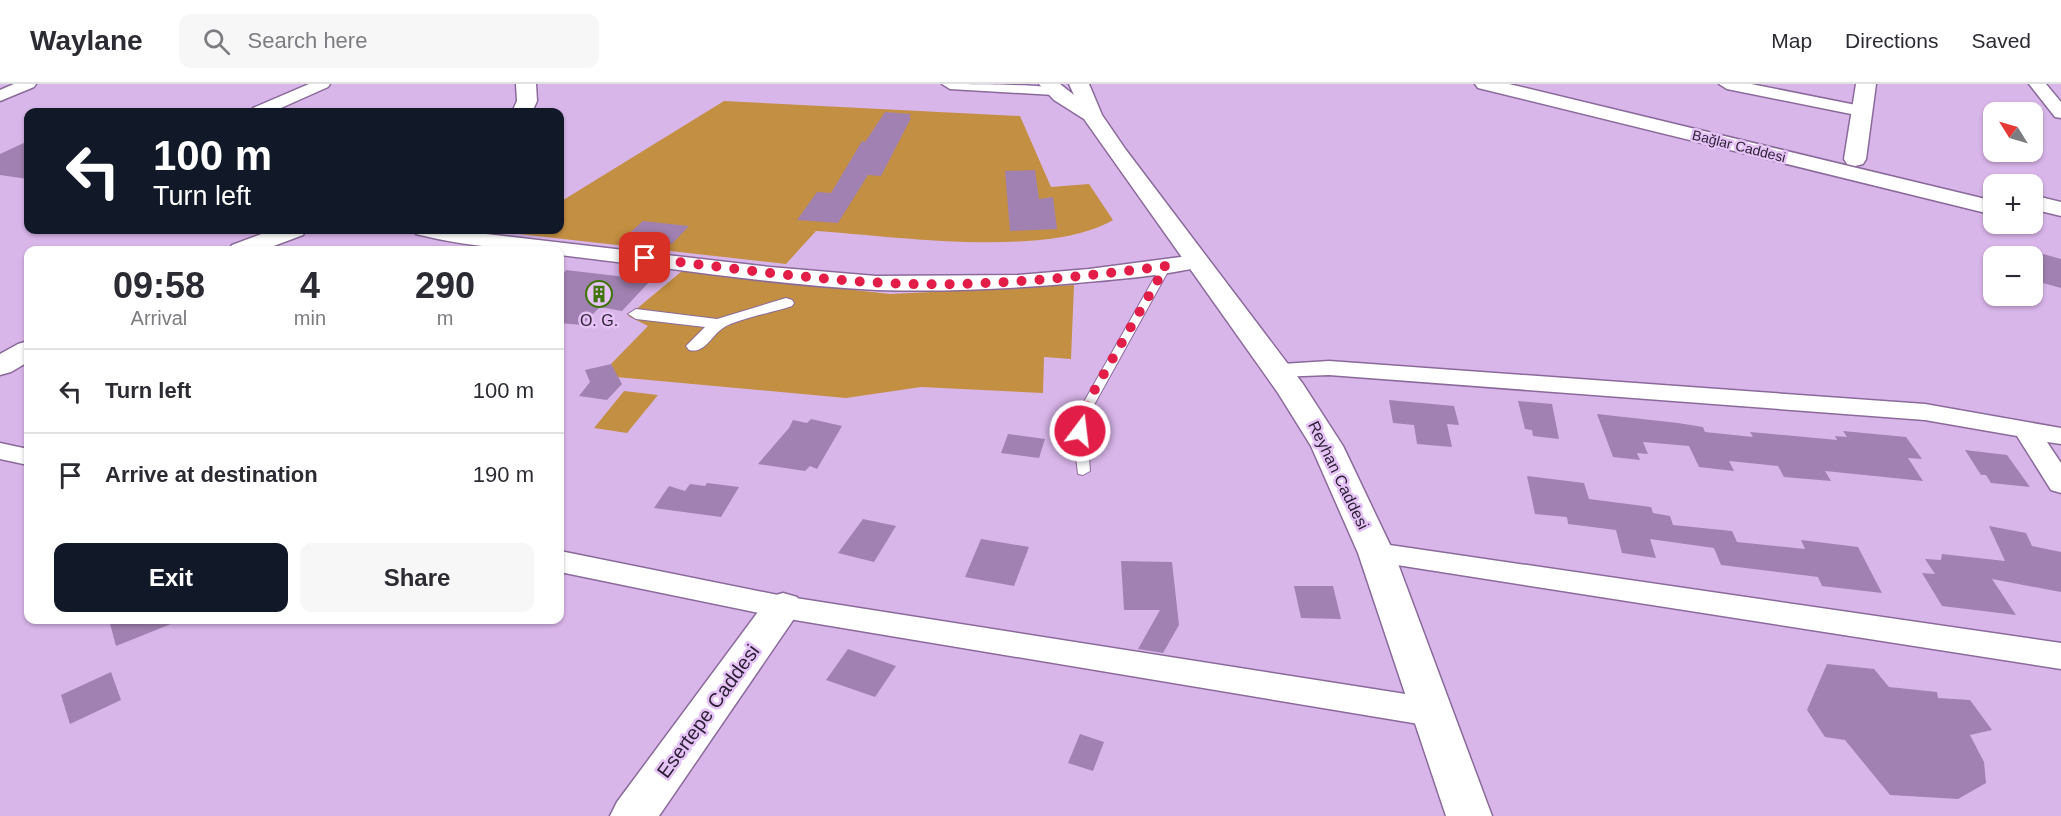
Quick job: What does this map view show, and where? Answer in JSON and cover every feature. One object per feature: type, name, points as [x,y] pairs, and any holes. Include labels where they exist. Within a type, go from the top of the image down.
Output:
[{"type":"street","points":[[0,96],[28,84]]},
{"type":"street","points":[[268,108],[322,84]]},
{"type":"street","points":[[524,108],[527,101],[526,84]]},
{"type":"street","points":[[950,84],[1051,87]]},
{"type":"street","name":"Reyhan Caddesi","points":[[1079,84],[1092,115],[1181,263],[1277,370],[1327,446],[1376,553],[1468,816]]},
{"type":"street","name":"Bağlar Caddesi","points":[[1485,84],[1983,205]]},
{"type":"street","name":"Bağlar Caddesi","points":[[1537,84],[1983,190]]},
{"type":"street","points":[[1727,84],[1862,111]]},
{"type":"street","points":[[1855,159],[1866,84]]},
{"type":"street","points":[[2037,84],[2061,113]]},
{"type":"street","name":"Reyhan Caddesi","points":[[1051,87],[1092,115]]},
{"type":"street","points":[[2043,205],[2061,209]]},
{"type":"street","points":[[2043,220],[2061,224]]},
{"type":"street","points":[[252,246],[283,234]]},
{"type":"street","points":[[450,234],[535,246]]},
{"type":"street","points":[[564,249],[881,282],[995,282],[1181,263]]},
{"type":"street","points":[[636,314],[718,324],[786,303]]},
{"type":"street","points":[[695,346],[718,324]]},
{"type":"street","points":[[0,366],[24,352]]},
{"type":"street","points":[[1277,370],[1329,368],[1925,412],[2061,436]]},
{"type":"street","points":[[2026,430],[2061,484]]},
{"type":"street","points":[[0,451],[24,455]]},
{"type":"street","points":[[1376,553],[2061,656]]},
{"type":"street","points":[[564,563],[783,607],[1431,711]]},
{"type":"street","name":"Esertepe Caddesi","points":[[633,816],[783,607]]},
{"type":"lane","points":[[1083,471],[1080,431],[1083,414],[1090,398],[1181,263]]},
{"type":"shaded area","points":[[724,101],[1020,116],[1051,187],[1089,184],[1113,220],[1084,232],[1050,239],[1010,242],[926,240],[816,231],[786,264],[519,234],[564,234],[564,200]]},
{"type":"shaded area","points":[[682,271],[890,294],[1074,285],[1071,359],[1044,357],[1043,393],[921,387],[846,398],[605,376],[615,372],[611,364],[648,326],[628,316]]},
{"type":"shaded area","points":[[624,391],[658,395],[627,433],[594,428]]},
{"type":"building","points":[[885,112],[911,114],[909,117],[911,118],[881,176],[868,175],[838,223],[797,220],[817,192],[831,193],[862,141],[865,142]]},
{"type":"building","points":[[24,143],[24,178],[0,175],[0,154]]},
{"type":"building","points":[[1035,170],[1039,199],[1053,197],[1057,229],[1010,231],[1005,171]]},
{"type":"building","points":[[643,221],[689,226],[672,244],[624,238]]},
{"type":"building","points":[[2043,254],[2061,259],[2061,288],[2043,283]]},
{"type":"building","name":"O. G.","points":[[566,270],[651,280],[622,311],[600,307],[582,325],[564,323],[564,273]]},
{"type":"building","points":[[611,364],[622,384],[607,400],[579,396],[590,382],[585,370]]},
{"type":"building","points":[[1389,400],[1454,406],[1459,425],[1447,424],[1452,447],[1417,444],[1414,425],[1393,423]]},
{"type":"building","points":[[1518,401],[1552,404],[1559,439],[1533,436],[1532,430],[1525,429]]},
{"type":"building","points":[[1597,414],[1678,423],[1703,427],[1705,432],[1753,437],[1750,432],[1837,440],[1835,436],[1847,437],[1843,431],[1906,437],[1922,459],[1908,458],[1923,481],[1825,471],[1831,481],[1784,477],[1778,466],[1729,461],[1734,471],[1699,467],[1689,446],[1643,442],[1648,454],[1637,453],[1640,460],[1613,457]]},
{"type":"building","points":[[811,419],[842,426],[817,469],[810,466],[805,471],[758,464],[789,428],[793,420],[807,423]]},
{"type":"building","points":[[1008,434],[1045,439],[1039,458],[1001,453]]},
{"type":"building","points":[[1965,450],[2007,455],[2030,487],[1991,483],[1986,475],[1981,475]]},
{"type":"building","points":[[1527,476],[1584,483],[1589,499],[1651,507],[1653,513],[1670,516],[1673,525],[1732,531],[1737,542],[1805,549],[1801,540],[1858,547],[1882,593],[1822,586],[1818,577],[1721,565],[1714,548],[1650,539],[1656,558],[1622,553],[1616,530],[1568,524],[1567,517],[1535,514]]},
{"type":"building","points":[[707,483],[739,487],[721,517],[654,508],[669,486],[685,491],[690,484],[705,486]]},
{"type":"building","points":[[863,519],[896,526],[874,562],[838,553]]},
{"type":"building","points":[[1989,526],[2026,533],[2032,546],[2061,552],[2061,592],[1992,579],[2016,615],[1942,606],[1922,573],[1935,574],[1925,559],[1941,560],[1942,554],[2005,561]]},
{"type":"building","points":[[981,539],[1029,547],[1014,586],[965,577]]},
{"type":"building","points":[[1121,561],[1172,562],[1179,625],[1163,653],[1138,649],[1160,610],[1124,610]]},
{"type":"building","points":[[1294,586],[1333,586],[1341,619],[1301,618]]},
{"type":"building","points":[[110,624],[171,624],[116,646]]},
{"type":"building","points":[[848,649],[896,666],[875,697],[826,680]]},
{"type":"building","points":[[1827,664],[1874,669],[1889,687],[1937,692],[1938,698],[1970,700],[1992,730],[1970,735],[1984,762],[1986,783],[1958,799],[1890,795],[1845,740],[1825,737],[1807,710]]},
{"type":"building","points":[[111,672],[121,700],[70,724],[61,695]]},
{"type":"building","points":[[1080,734],[1104,742],[1093,771],[1068,763]]},
{"type":"place","name":"O. G.","points":[[599,294]]},
{"type":"route","points":[[645,258],[845,280],[909,284],[995,282],[1166,266],[1090,398],[1083,414],[1080,431]]}]
